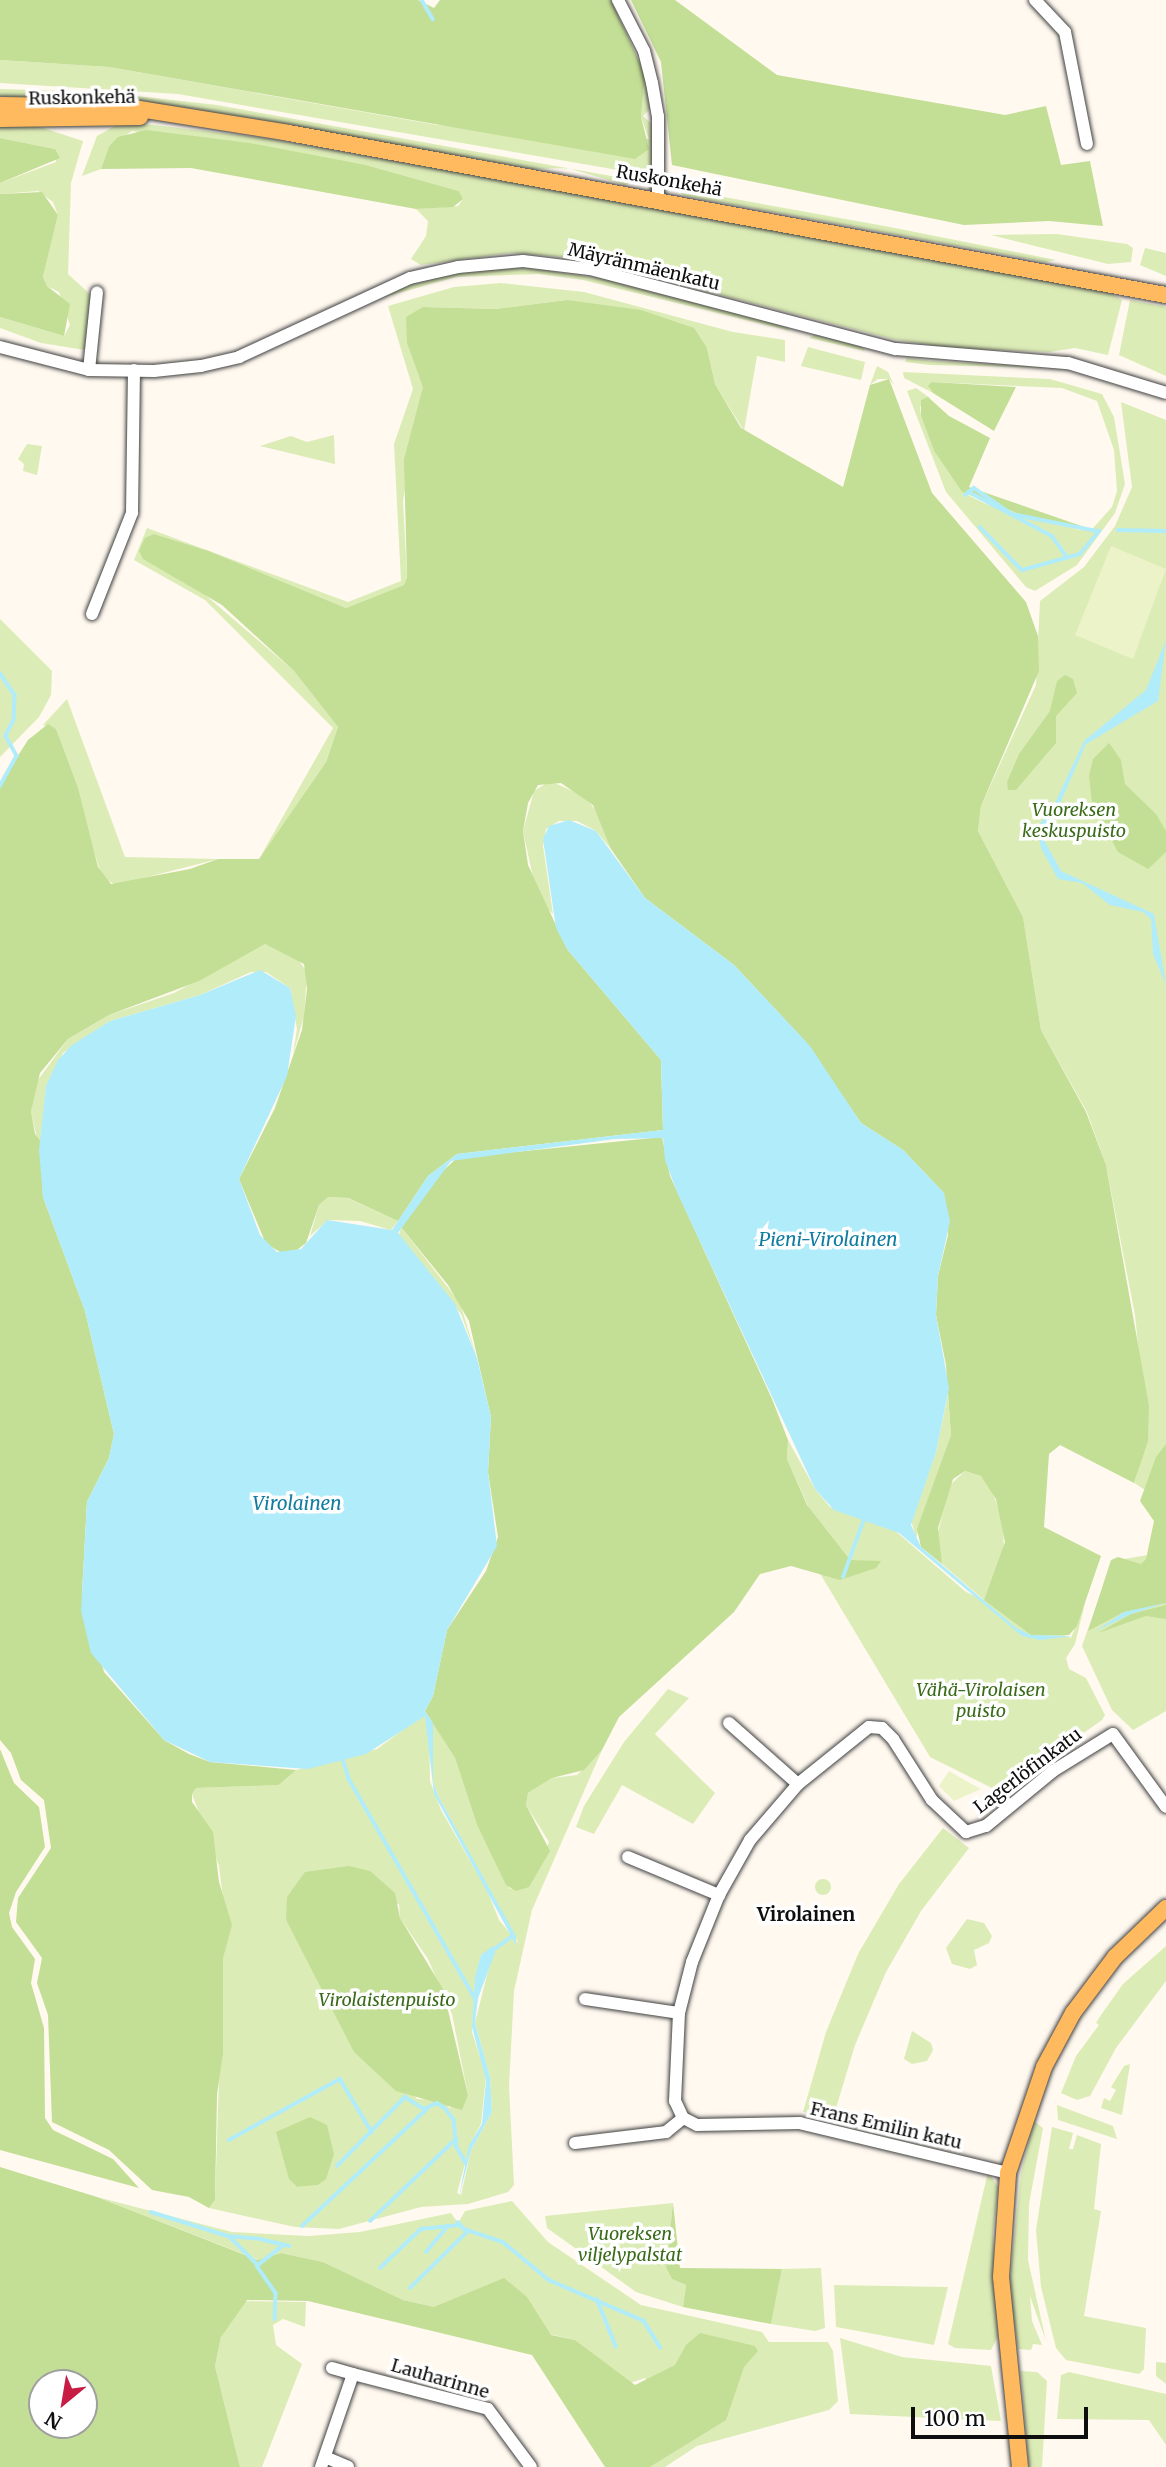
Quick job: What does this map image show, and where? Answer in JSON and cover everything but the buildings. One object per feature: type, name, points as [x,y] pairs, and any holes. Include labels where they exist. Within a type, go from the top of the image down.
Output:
[{"type":"main road","name":"Ruskonkehä","points":[[0,105],[82,103],[164,115],[657,198],[1159,293]]},
{"type":"main road","name":"Ruskonkehä","points":[[0,119],[164,115]]},
{"type":"main road","points":[[1020,2467],[1005,2333],[1002,2277],[1008,2173],[1044,2067],[1073,2013],[1115,1957],[1166,1908]]},
{"type":"street","points":[[618,0],[644,51],[652,83],[658,116],[657,198]]},
{"type":"street","points":[[1035,0],[1065,32],[1087,144]]},
{"type":"street","name":"Mäyränmäenkatu","points":[[0,347],[89,370],[164,370],[239,358],[410,278],[458,267],[523,261],[590,270],[896,349],[1068,363],[1166,393]]},
{"type":"street","points":[[89,370],[97,292]]},
{"type":"street","points":[[92,614],[132,513],[134,370]]},
{"type":"street","points":[[575,2143],[666,2132],[683,2118],[675,2101],[679,2013],[692,1962],[719,1895],[750,1840],[797,1784],[729,1723]]},
{"type":"street","name":"Lagerlöfinkatu","points":[[797,1784],[861,1732],[882,1728],[932,1800],[959,1826],[976,1832],[1053,1771],[1113,1734],[1166,1808]]},
{"type":"street","points":[[628,1857],[719,1895]]},
{"type":"street","points":[[585,1999],[679,2013]]},
{"type":"street","name":"Frans Emilin katu","points":[[683,2118],[697,2125],[800,2123],[1008,2173]]},
{"type":"street","name":"Lauharinne","points":[[332,2368],[488,2409],[531,2467]]},
{"type":"street","points":[[348,2467],[323,2462],[353,2374]]},
{"type":"green space","points":[[0,0],[418,0],[434,8],[440,0],[611,0],[645,74],[641,117],[649,149],[635,159],[109,67],[0,60]]},
{"type":"green space","points":[[631,0],[675,0],[777,75],[1005,115],[1046,106],[1061,165],[1090,161],[1103,226],[1049,221],[964,225],[672,165],[661,62]]},
{"type":"green space","points":[[0,60],[109,67],[437,125],[649,139],[641,117],[645,74],[651,108],[643,116],[653,125],[652,167],[641,174],[178,94],[0,83]]},
{"type":"green space","points":[[0,89],[100,92],[217,105],[567,168],[533,169],[177,107],[0,96]]},
{"type":"green space","points":[[136,123],[265,138],[423,166],[1107,291],[1122,300],[1108,355],[1075,348],[1049,352],[948,348],[893,339],[577,258],[510,253],[421,265],[411,259],[426,236],[428,221],[416,209],[458,206],[463,199],[459,191],[366,165],[132,131],[109,146],[101,169],[82,176],[97,136],[115,126]]},
{"type":"green space","points":[[0,125],[34,125],[83,141],[71,183],[68,274],[92,296],[85,350],[41,343],[0,328],[0,317],[64,336],[70,325],[59,292],[47,286],[43,277],[58,215],[53,202],[38,191],[0,194],[0,183],[56,162],[55,149],[0,138]]},
{"type":"green space","points":[[146,130],[250,143],[366,165],[459,191],[463,199],[453,207],[416,209],[191,168],[101,169],[109,146],[118,137]]},
{"type":"green space","points":[[0,138],[55,149],[60,158],[0,183]]},
{"type":"green space","points":[[570,169],[639,181],[625,185]]},
{"type":"green space","points":[[674,188],[1056,260],[1045,262],[685,196]]},
{"type":"green space","points":[[42,192],[58,215],[43,277],[47,286],[70,304],[64,336],[0,317],[0,194]]},
{"type":"green space","points":[[1057,234],[1127,244],[1133,248],[1131,262],[1108,264],[991,235]]},
{"type":"green space","points":[[1145,248],[1166,253],[1166,276],[1140,265]]},
{"type":"green space","points":[[523,267],[605,279],[787,327],[790,331],[583,280],[539,274],[456,277],[381,298],[398,288],[455,272]]},
{"type":"green space","points":[[501,283],[584,292],[733,332],[785,340],[785,362],[757,356],[744,431],[715,384],[707,348],[567,300],[495,309],[423,307],[423,387],[403,501],[407,577],[404,585],[346,608],[209,551],[154,534],[203,593],[294,671],[338,727],[326,762],[259,859],[333,728],[205,600],[134,560],[147,528],[348,602],[401,581],[394,444],[413,389],[388,306],[454,287]]},
{"type":"green space","points":[[567,300],[641,310],[694,328],[707,348],[715,384],[741,428],[843,487],[870,385],[889,379],[932,493],[1026,602],[1038,636],[1039,671],[981,806],[978,831],[1023,917],[1041,1030],[1086,1112],[1106,1165],[1149,1406],[1148,1442],[1134,1483],[1060,1445],[1049,1454],[1044,1527],[1101,1556],[1077,1626],[1069,1635],[1031,1635],[984,1600],[1005,1542],[996,1499],[981,1476],[965,1471],[953,1479],[938,1528],[942,1564],[921,1547],[917,1529],[951,1435],[946,1365],[936,1315],[938,1276],[948,1235],[944,1193],[903,1150],[861,1123],[805,1041],[734,965],[645,898],[611,849],[593,805],[561,783],[538,785],[528,803],[523,831],[528,865],[567,949],[661,1060],[663,1130],[457,1154],[428,1176],[398,1221],[348,1198],[328,1197],[319,1205],[306,1243],[293,1253],[284,1254],[266,1244],[239,1179],[275,1108],[302,1030],[307,989],[304,964],[265,944],[199,981],[109,1015],[68,1039],[40,1073],[31,1111],[35,1134],[41,1142],[43,1197],[85,1311],[114,1434],[109,1458],[87,1502],[82,1593],[104,1672],[164,1740],[189,1754],[210,1762],[296,1770],[279,1785],[196,1788],[192,1794],[192,1802],[213,1832],[219,1882],[232,1925],[223,1959],[223,2053],[217,2094],[215,2200],[209,2208],[189,2197],[152,2190],[109,2150],[52,2122],[48,2015],[37,1983],[42,1958],[16,1922],[18,1898],[51,1848],[44,1800],[21,1780],[11,1753],[0,1740],[0,784],[28,740],[48,724],[56,729],[78,788],[98,867],[111,884],[190,869],[218,859],[259,859],[326,762],[338,727],[294,671],[222,605],[143,559],[139,551],[145,538],[154,534],[209,551],[346,608],[404,585],[407,577],[404,459],[423,387],[407,343],[406,317],[423,307],[495,309]]},
{"type":"green space","points":[[1130,300],[1166,307],[1166,376],[1119,355]]},
{"type":"green space","points":[[816,334],[861,346],[865,351],[809,338]]},
{"type":"green space","points":[[808,347],[865,362],[861,380],[801,366]]},
{"type":"green space","points":[[907,358],[1061,368],[930,365],[905,362]]},
{"type":"green space","points":[[877,366],[888,372],[894,385],[889,379],[878,379],[870,385]]},
{"type":"green space","points":[[903,372],[1050,379],[1102,394],[1114,417],[1125,484],[1115,513],[1077,565],[1035,591],[1026,587],[946,492],[907,391],[916,388],[930,398],[920,407],[921,416],[934,451],[962,492],[986,504],[1080,530],[1093,528],[1112,507],[1117,491],[1114,450],[1097,401],[1062,388],[932,382],[929,388],[933,393],[904,378]]},
{"type":"green space","points":[[932,382],[1016,387],[994,431],[933,393],[928,386]]},
{"type":"green space","points":[[928,397],[949,416],[990,438],[969,487],[1090,529],[1038,521],[962,492],[934,451],[921,416],[921,400]]},
{"type":"green space","name":"Vuoreksen keskuspuisto","points":[[1121,402],[1166,420],[1166,1503],[1134,1483],[1148,1442],[1135,1315],[1106,1165],[1087,1112],[1041,1030],[1023,917],[978,831],[981,806],[1036,685],[1040,601],[1084,567],[1115,526],[1132,487]]},
{"type":"green space","points":[[334,435],[335,464],[260,446],[291,436],[307,442]]},
{"type":"green space","points":[[27,444],[42,446],[37,475],[23,471],[24,464],[18,459]]},
{"type":"green space","points":[[1111,546],[1166,569],[1133,659],[1075,635]]},
{"type":"green space","points":[[0,619],[52,671],[51,695],[39,717],[0,757]]},
{"type":"green space","points":[[1065,675],[1073,679],[1077,693],[1056,716],[1056,743],[1016,790],[1008,790],[1007,782],[1019,754],[1050,711],[1057,681]]},
{"type":"green space","points":[[67,699],[125,857],[218,859],[116,885],[102,877],[56,729],[43,725]]},
{"type":"green space","points":[[1109,743],[1121,760],[1125,784],[1156,814],[1166,831],[1166,852],[1148,869],[1118,852],[1092,803],[1089,776],[1093,759]]},
{"type":"green space","points":[[550,781],[586,797],[600,817],[611,849],[596,831],[577,821],[559,821],[546,829],[543,846],[553,914],[544,906],[534,882],[523,831],[534,791]]},
{"type":"green space","points":[[265,944],[297,958],[307,972],[304,1016],[293,1055],[297,1029],[290,988],[266,972],[251,972],[200,995],[110,1021],[63,1053],[46,1087],[41,1142],[37,1139],[31,1111],[35,1084],[68,1039],[109,1015],[174,993]]},
{"type":"green space","points":[[662,1137],[670,1176],[772,1399],[788,1440],[787,1459],[807,1505],[850,1560],[881,1561],[876,1568],[840,1580],[791,1566],[760,1574],[734,1612],[619,1717],[602,1750],[584,1770],[552,1778],[528,1793],[526,1805],[550,1851],[529,1887],[516,1891],[506,1885],[477,1825],[455,1758],[425,1711],[433,1696],[447,1630],[486,1571],[498,1537],[488,1472],[491,1417],[469,1321],[448,1285],[401,1227],[434,1179],[457,1158]]},
{"type":"green space","points":[[328,1197],[347,1198],[398,1221],[391,1230],[360,1221],[328,1220],[310,1236],[319,1205]]},
{"type":"green space","points":[[401,1227],[460,1303],[477,1358],[461,1314],[399,1235]]},
{"type":"green space","points":[[948,1394],[951,1435],[916,1538],[911,1520],[936,1452]]},
{"type":"green space","name":"Vähä-Virolaisen puisto","points":[[788,1440],[815,1489],[830,1507],[893,1529],[966,1592],[1071,1638],[1085,1603],[1075,1644],[1066,1658],[1069,1669],[1086,1678],[1105,1715],[1102,1720],[1000,1792],[930,1757],[794,1530],[812,1515],[787,1459]]},
{"type":"green space","points":[[1166,1444],[1166,1603],[1124,1612],[1088,1631],[1111,1560],[1118,1557],[1141,1564],[1146,1559],[1154,1521],[1140,1501],[1156,1457]]},
{"type":"green space","points":[[965,1471],[981,1476],[991,1486],[1003,1524],[1004,1551],[984,1600],[942,1564],[937,1537],[949,1486]]},
{"type":"green space","points":[[1166,1552],[1166,1711],[1133,1730],[1112,1710],[1082,1646],[1112,1561]]},
{"type":"green space","points":[[1166,1605],[1166,1619],[1146,1616],[1098,1633],[1131,1614]]},
{"type":"green space","points":[[668,1689],[689,1698],[655,1734],[715,1793],[693,1824],[622,1785],[594,1834],[576,1827],[584,1806],[624,1742]]},
{"type":"green space","points":[[423,1715],[429,1720],[430,1781],[441,1810],[487,1890],[499,1920],[519,1944],[438,1796],[433,1781],[433,1723],[455,1758],[477,1825],[510,1889],[532,1881],[549,1842],[526,1805],[528,1793],[552,1778],[577,1775],[602,1750],[532,1910],[514,1991],[509,2086],[514,2185],[508,2192],[468,2204],[421,2207],[339,2229],[295,2227],[209,2208],[215,2200],[223,1959],[228,1939],[219,1866],[192,1794],[196,1788],[279,1785],[296,1770],[377,1749]],"holes":[[[399,1904],[400,1918],[428,1959],[452,2014],[468,2095],[450,2108],[440,2100],[417,2099],[317,1978],[286,1920]],[[494,1947],[475,2023],[490,2077],[492,2112],[471,2150],[461,2195],[457,2193],[471,2142],[481,2124],[486,2076],[472,2032],[475,1982],[481,1955]],[[286,2158],[326,2178],[318,2185],[297,2187],[289,2178]]]},
{"type":"green space","points":[[0,1749],[14,1783],[39,1807],[45,1847],[16,1892],[9,1913],[12,1927],[35,1959],[31,1983],[44,2028],[45,2118],[53,2130],[113,2159],[139,2188],[0,2150]]},
{"type":"green space","points":[[949,1771],[981,1789],[954,1801],[939,1786]]},
{"type":"green space","points":[[943,1828],[969,1848],[921,1911],[886,1972],[855,2045],[833,2118],[803,2112],[826,2032],[858,1954],[899,1884]]},
{"type":"green space","name":"Virolaistenpuisto","points":[[349,1866],[370,1871],[395,1893],[400,1918],[443,1989],[468,2095],[462,2110],[396,2091],[354,2052],[286,1920],[287,1897],[305,1872]]},
{"type":"green space","points":[[823,1879],[831,1887],[823,1895],[815,1887]]},
{"type":"green space","points":[[967,1919],[984,1923],[992,1936],[989,1943],[974,1950],[977,1965],[970,1969],[952,1964],[946,1948]]},
{"type":"green space","points":[[1166,1946],[1166,1981],[1116,2048],[1090,2096],[1077,2100],[1061,2093],[1076,2056],[1099,2025],[1096,2023],[1123,1984]]},
{"type":"green space","points":[[912,2031],[931,2043],[933,2050],[927,2061],[912,2064],[904,2059]]},
{"type":"green space","points":[[1130,2064],[1122,2115],[1101,2108],[1104,2098],[1110,2101],[1116,2090],[1111,2087],[1124,2066]]},
{"type":"green space","points":[[1057,2105],[1113,2126],[1117,2139],[1058,2120]]},
{"type":"green space","points":[[310,2117],[327,2125],[334,2154],[326,2179],[318,2185],[297,2187],[289,2179],[276,2132]]},
{"type":"green space","points":[[1034,2121],[1043,2128],[1029,2204],[1028,2260],[1046,2341],[1030,2296],[1032,2321],[1042,2345],[1033,2344],[1031,2350],[1018,2349],[1009,2288],[1021,2173]]},
{"type":"green space","points":[[1052,2127],[1073,2133],[1069,2149],[1073,2149],[1077,2135],[1101,2144],[1094,2209],[1101,2211],[1084,2316],[1146,2328],[1144,2369],[1139,2374],[1066,2360],[1056,2348],[1041,2287],[1036,2230]]},
{"type":"green space","points":[[0,2167],[97,2197],[258,2260],[281,2253],[323,2262],[403,2300],[434,2307],[504,2278],[527,2297],[551,2335],[575,2340],[635,2385],[675,2365],[686,2345],[700,2333],[755,2346],[758,2351],[744,2367],[726,2420],[650,2467],[605,2467],[532,2355],[308,2301],[247,2300],[221,2337],[215,2366],[240,2467],[0,2467]]},
{"type":"green space","points":[[988,2172],[998,2187],[993,2234],[998,2336],[991,2350],[955,2348],[948,2344]]},
{"type":"green space","points":[[97,2197],[232,2232],[309,2236],[360,2232],[451,2213],[458,2223],[465,2211],[512,2201],[548,2242],[641,2305],[762,2332],[769,2342],[828,2342],[833,2351],[838,2401],[829,2410],[697,2446],[665,2467],[650,2467],[693,2440],[645,2378],[630,2383],[575,2340],[403,2300],[323,2262],[281,2253],[259,2260]]},
{"type":"green space","name":"Vuoreksen viljelypalstat","points":[[673,2203],[666,2268],[672,2279],[686,2285],[683,2307],[636,2292],[547,2228],[545,2216]]},
{"type":"green space","points":[[673,2203],[680,2268],[782,2269],[771,2324],[683,2307],[686,2285],[672,2279],[666,2268]]},
{"type":"green space","points":[[821,2268],[825,2328],[815,2331],[771,2324],[782,2269]]},
{"type":"green space","points":[[834,2285],[948,2287],[934,2345],[836,2327]]},
{"type":"green space","points":[[243,2301],[306,2302],[305,2327],[283,2319],[273,2325],[276,2345],[302,2364],[262,2467],[240,2467],[215,2366],[221,2337]]},
{"type":"green space","points":[[840,2338],[902,2357],[991,2366],[1001,2421],[850,2414]]},
{"type":"green space","points":[[1156,2362],[1166,2363],[1166,2384],[1156,2376]]},
{"type":"green space","points":[[1021,2371],[1037,2372],[1047,2381],[1042,2467],[1029,2467]]},
{"type":"green space","points":[[1069,2372],[1166,2394],[1166,2445],[1149,2420],[1057,2419],[1061,2375]]},
{"type":"water","points":[[1166,640],[1158,701],[1086,744],[1044,840],[1061,871],[1154,914],[1166,985],[1153,954],[1151,919],[1143,912],[1110,905],[1082,883],[1058,879],[1041,848],[1037,828],[1055,803],[1084,741],[1146,690]]},
{"type":"water","name":"Virolainen","points":[[569,820],[596,831],[645,898],[734,965],[810,1046],[861,1123],[903,1150],[944,1193],[950,1221],[938,1276],[936,1315],[949,1388],[936,1452],[911,1525],[921,1547],[1015,1627],[1031,1635],[1072,1636],[1040,1640],[1022,1636],[899,1533],[834,1510],[815,1489],[677,1192],[665,1160],[663,1138],[615,1139],[451,1161],[398,1233],[455,1304],[477,1358],[491,1417],[488,1472],[497,1546],[447,1630],[433,1696],[425,1711],[433,1723],[433,1781],[438,1796],[516,1936],[516,1945],[434,1794],[425,1716],[366,1754],[308,1769],[210,1762],[164,1740],[91,1653],[81,1611],[87,1502],[109,1458],[114,1434],[85,1311],[43,1197],[39,1150],[46,1086],[58,1060],[72,1045],[110,1021],[200,995],[260,970],[290,988],[296,1016],[287,1076],[239,1179],[260,1235],[277,1252],[301,1249],[327,1220],[392,1230],[428,1176],[457,1154],[663,1130],[661,1060],[567,949],[556,928],[543,839],[549,826]]},
{"type":"water","points":[[1166,1603],[1131,1614],[1094,1632],[1124,1612]]},
{"type":"water","points":[[493,1946],[495,1953],[478,1998],[475,2023],[490,2077],[492,2112],[471,2150],[459,2197],[469,2145],[482,2124],[486,2080],[472,2027],[475,1977],[481,1955]]},
{"type":"waterway","points":[[422,0],[433,19]]},
{"type":"waterway","points":[[965,495],[974,488],[1012,514],[1097,531]]},
{"type":"waterway","points":[[969,492],[1052,536],[1067,557]]},
{"type":"waterway","points":[[980,527],[1022,570],[1080,554],[1099,531]]},
{"type":"waterway","points":[[1118,530],[1166,531]]},
{"type":"waterway","points":[[0,673],[15,695],[14,720],[6,736],[17,756],[0,787]]},
{"type":"waterway","points":[[843,1577],[863,1522]]},
{"type":"waterway","points":[[343,1759],[349,1779],[476,2000]]},
{"type":"waterway","points":[[492,1951],[513,1936]]},
{"type":"waterway","points":[[229,2140],[340,2079],[372,2132]]},
{"type":"waterway","points":[[337,2166],[405,2097],[424,2109],[437,2103],[445,2108],[454,2120],[457,2147],[466,2163]]},
{"type":"waterway","points":[[302,2226],[427,2109]]},
{"type":"waterway","points":[[370,2221],[456,2139]]},
{"type":"waterway","points":[[151,2212],[228,2236],[261,2239]]},
{"type":"waterway","points":[[458,2222],[464,2229],[503,2242],[549,2280],[644,2321],[660,2347]]},
{"type":"waterway","points":[[380,2268],[421,2229],[459,2225]]},
{"type":"waterway","points":[[426,2252],[447,2227]]},
{"type":"waterway","points":[[410,2288],[468,2231]]},
{"type":"waterway","points":[[230,2237],[258,2265],[284,2245]]},
{"type":"waterway","points":[[264,2240],[289,2246]]},
{"type":"waterway","points":[[257,2266],[276,2293],[275,2319]]},
{"type":"waterway","points":[[597,2299],[616,2346]]},
{"type":"district","name":"Virolainen","points":[[806,1915]]},
{"type":"water label","name":"Pieni-Virolainen","points":[[828,1240]]}]
